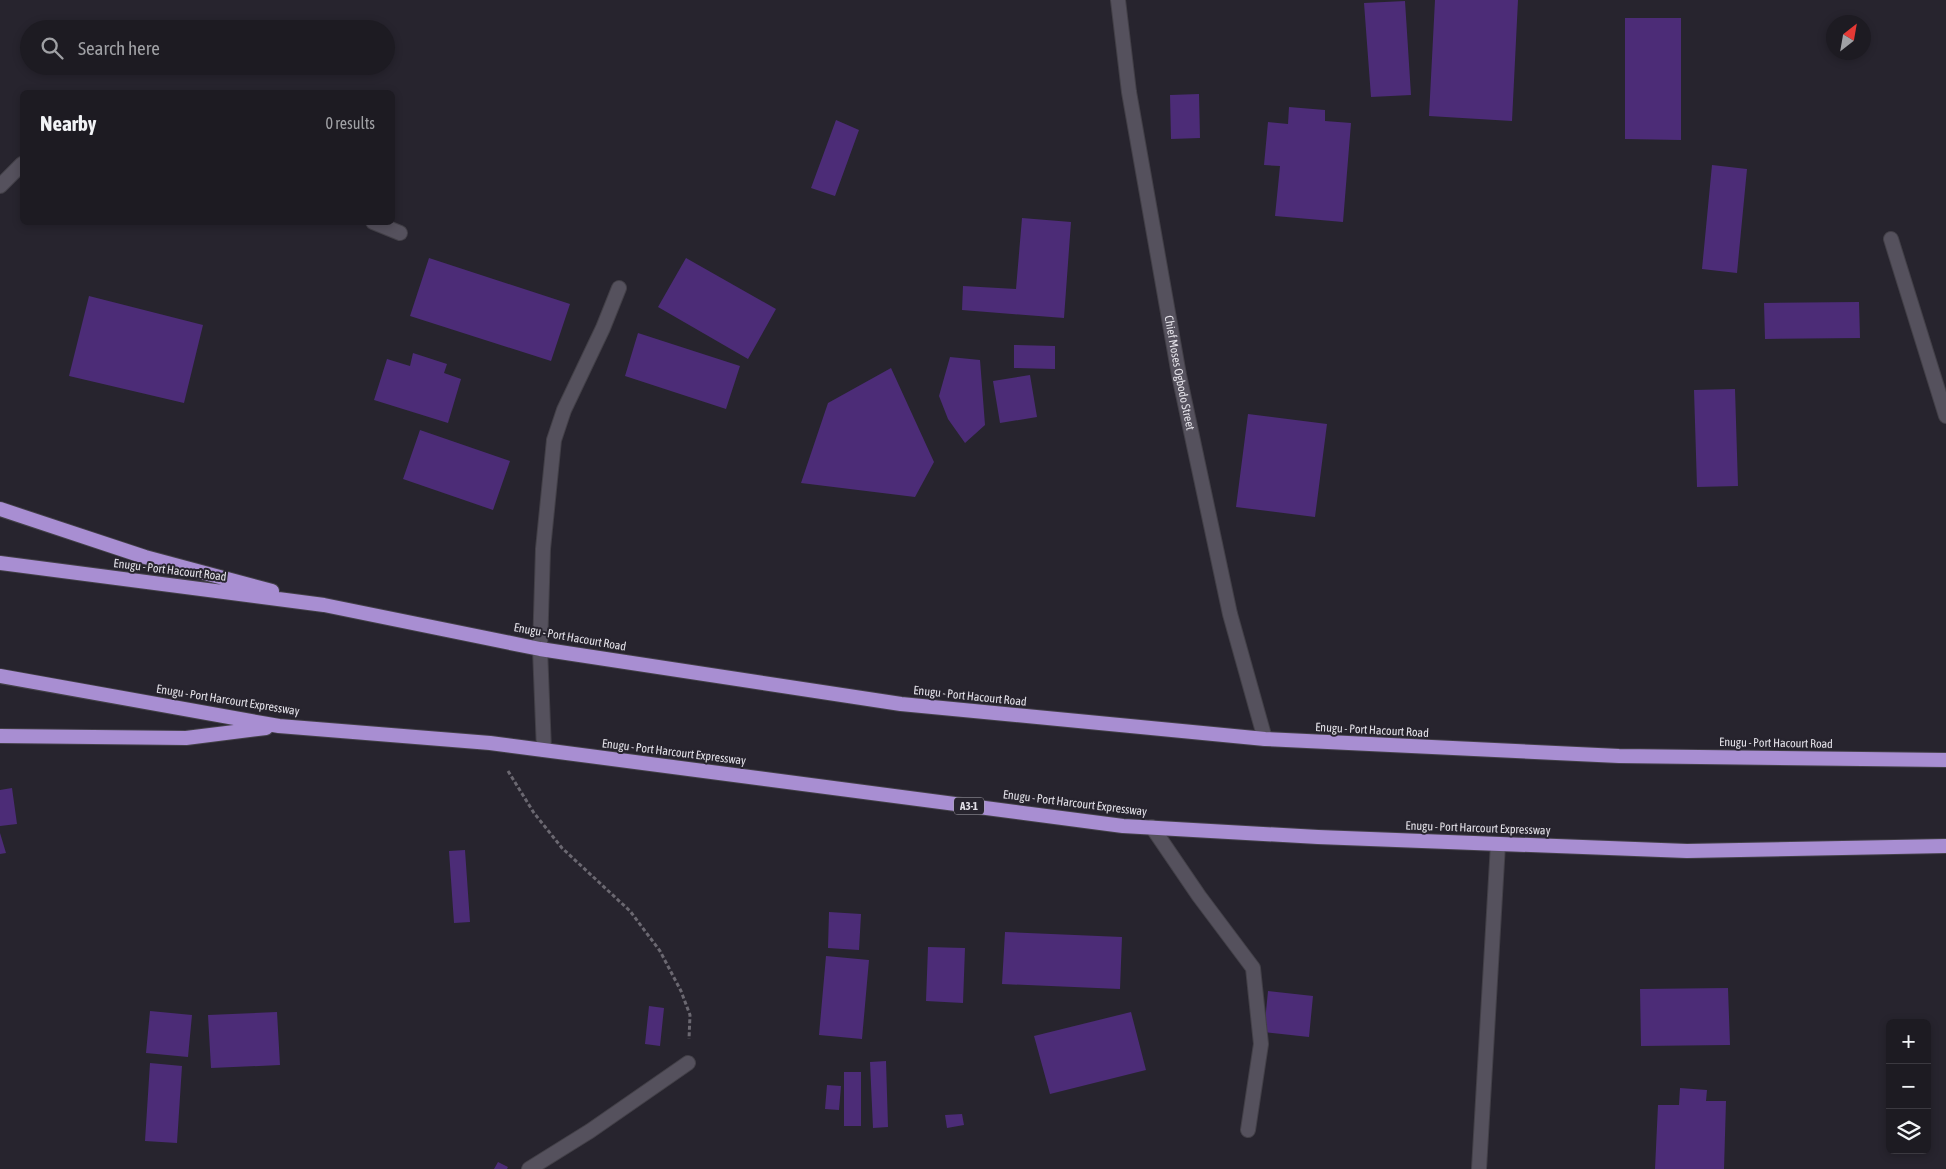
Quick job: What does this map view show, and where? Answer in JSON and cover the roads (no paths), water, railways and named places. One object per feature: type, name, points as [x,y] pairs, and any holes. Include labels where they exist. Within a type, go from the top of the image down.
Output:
[{"type":"highway","points":[[0,509],[145,557],[324,605]]},
{"type":"highway","name":"Enugu - Port Hacourt Road","points":[[0,563],[324,605],[540,649],[901,704],[1265,740],[1619,756],[1946,760]]},
{"type":"highway","name":"Enugu - Port Harcourt Expressway","points":[[0,676],[280,726],[490,743],[1123,826],[1318,837],[1687,851],[1946,846]]},
{"type":"highway","points":[[0,736],[186,738],[280,726]]},
{"type":"street","name":"Chief Moses Ogbodo Street","points":[[1118,0],[1129,92],[1179,375],[1230,614],[1265,740]]},
{"type":"street","points":[[0,186],[20,166]]},
{"type":"street","points":[[381,225],[400,232]]},
{"type":"street","points":[[1891,238],[1946,416]]},
{"type":"street","points":[[544,750],[540,649],[543,549],[554,440],[564,410],[603,328],[619,288]]},
{"type":"street","points":[[1152,827],[1199,896],[1254,968],[1260,1044],[1248,1130]]},
{"type":"street","points":[[1479,1169],[1498,844]]},
{"type":"street","points":[[529,1169],[590,1131],[688,1063]]}]
